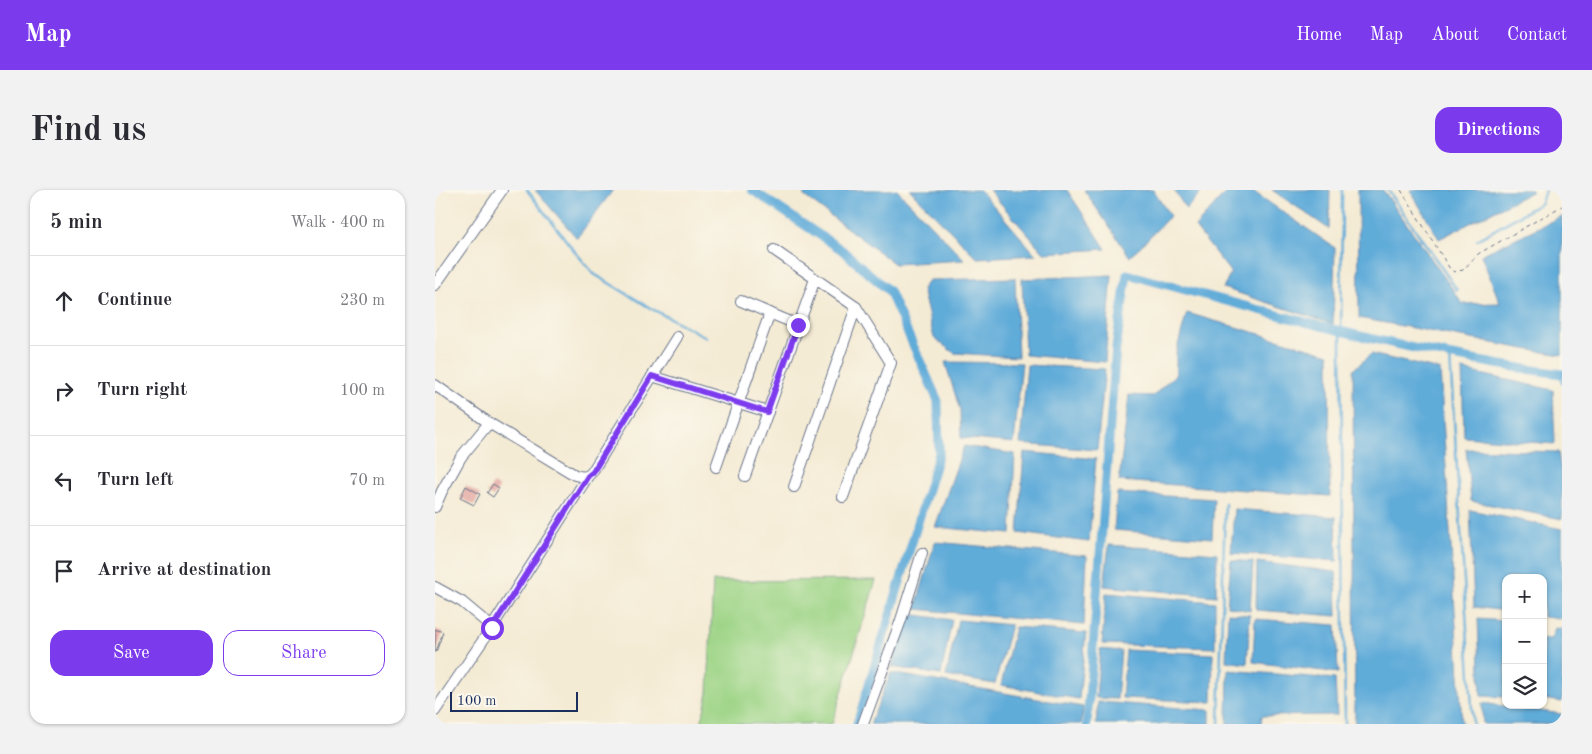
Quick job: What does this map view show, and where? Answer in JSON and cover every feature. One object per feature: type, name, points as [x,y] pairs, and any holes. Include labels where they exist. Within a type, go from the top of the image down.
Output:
[{"type":"street","points":[[435,285],[502,190]]},
{"type":"street","points":[[774,250],[856,307],[891,363],[843,497]]},
{"type":"street","points":[[745,476],[815,279]]},
{"type":"street","points":[[741,301],[798,325]]},
{"type":"street","points":[[794,487],[856,307]]},
{"type":"street","points":[[716,467],[769,313]]},
{"type":"street","points":[[435,711],[492,628],[588,476],[593,472],[677,337]]},
{"type":"street","points":[[652,376],[767,412]]},
{"type":"street","points":[[435,385],[489,423],[575,475],[588,476]]},
{"type":"street","points":[[435,507],[438,489],[489,423]]},
{"type":"street","points":[[863,724],[901,620],[922,553]]},
{"type":"street","points":[[435,587],[462,602],[492,628]]},
{"type":"path","points":[[1401,190],[1449,269],[1454,272],[1463,270],[1478,254],[1562,206]]},
{"type":"green space","points":[[876,580],[832,724],[701,724],[708,693],[713,581]]},
{"type":"water","points":[[535,190],[613,190],[577,238]]},
{"type":"water","points":[[809,190],[897,190],[965,260],[895,264],[803,195]]},
{"type":"water","points":[[910,190],[980,190],[1036,255],[977,258]]},
{"type":"water","points":[[989,190],[1067,190],[1106,249],[1044,253]]},
{"type":"water","points":[[1084,190],[1153,190],[1170,216],[1130,257]]},
{"type":"water","points":[[1174,190],[1203,190],[1186,209]]},
{"type":"water","points":[[1228,190],[1251,190],[1335,248],[1333,324],[1223,288],[1231,273],[1195,227]]},
{"type":"water","points":[[1272,190],[1330,190],[1329,229]]},
{"type":"water","points":[[1358,190],[1383,190],[1463,304],[1500,303],[1481,255],[1562,216],[1562,355],[1359,318]]},
{"type":"water","points":[[1410,190],[1532,190],[1533,191],[1439,239]]},
{"type":"water","points":[[1112,275],[1105,362],[1025,355],[1022,279]]},
{"type":"water","points":[[1015,278],[1018,357],[954,353],[934,338],[922,289],[929,280]]},
{"type":"water","points":[[1187,313],[1329,354],[1330,496],[1119,481],[1129,395],[1153,396],[1176,374],[1176,352]]},
{"type":"water","points":[[1371,354],[1440,370],[1462,724],[1355,724],[1353,370]]},
{"type":"water","points":[[945,362],[1022,363],[1014,443],[961,438],[960,410]]},
{"type":"water","points":[[1027,365],[1105,369],[1097,450],[1020,444]]},
{"type":"water","points":[[1462,370],[1553,390],[1555,444],[1464,437]]},
{"type":"water","points":[[964,446],[1015,454],[1011,534],[935,527]]},
{"type":"water","points":[[1466,449],[1558,452],[1562,479],[1562,519],[1471,501]]},
{"type":"water","points":[[1024,452],[1096,459],[1089,542],[1018,533]]},
{"type":"water","points":[[1117,493],[1214,499],[1212,538],[1114,530]]},
{"type":"water","points":[[1234,509],[1336,517],[1337,561],[1231,553]]},
{"type":"water","points":[[1470,510],[1562,529],[1562,619],[1547,617],[1547,574],[1502,574],[1502,610],[1474,607]]},
{"type":"water","points":[[935,542],[1087,556],[1084,625],[915,609]]},
{"type":"water","points":[[1109,545],[1217,553],[1216,596],[1104,586]]},
{"type":"water","points":[[1231,560],[1253,562],[1250,611],[1227,606]]},
{"type":"water","points":[[1257,562],[1336,572],[1337,616],[1256,610]]},
{"type":"water","points":[[1106,593],[1215,602],[1215,648],[1102,644]]},
{"type":"water","points":[[1228,613],[1250,615],[1247,664],[1226,661]]},
{"type":"water","points":[[909,614],[952,620],[941,675],[892,667]]},
{"type":"water","points":[[1255,619],[1336,625],[1338,673],[1253,662]]},
{"type":"water","points":[[1478,619],[1502,621],[1502,697],[1481,696]]},
{"type":"water","points":[[958,620],[1011,625],[995,684],[946,676]]},
{"type":"water","points":[[1015,627],[1086,633],[1079,699],[1001,685]]},
{"type":"water","points":[[1555,628],[1562,629],[1562,702],[1547,700],[1547,639],[1551,639]]},
{"type":"water","points":[[1100,649],[1121,651],[1117,699],[1096,698]]},
{"type":"water","points":[[1126,650],[1213,654],[1212,702],[1122,698]]},
{"type":"water","points":[[1228,670],[1335,679],[1337,715],[1262,716],[1261,724],[1227,724]]},
{"type":"water","points":[[891,673],[1083,707],[1081,724],[870,724]]},
{"type":"water","points":[[1098,702],[1210,710],[1210,724],[1096,724]]},
{"type":"water","points":[[1482,703],[1502,706],[1502,709],[1526,709],[1562,714],[1562,724],[1483,724]]},
{"type":"building","points":[[493,484],[499,488],[493,497],[487,493]]},
{"type":"building","points":[[466,486],[480,494],[474,505],[460,498]]},
{"type":"building","points":[[435,629],[443,632],[436,652],[435,652]]},
{"type":"waterway","points":[[527,190],[594,274],[652,309],[706,337]]},
{"type":"waterway","points":[[752,190],[842,250],[889,291],[938,401],[939,453],[857,724]]},
{"type":"waterway","points":[[1342,190],[1341,349],[1345,724]]},
{"type":"waterway","points":[[1388,190],[1457,290]]},
{"type":"waterway","points":[[1477,240],[1541,203],[1545,190]]},
{"type":"waterway","points":[[1087,724],[1116,348],[1127,274],[1343,332],[1452,356],[1562,374]]},
{"type":"waterway","points":[[1450,356],[1473,724]]},
{"type":"waterway","points":[[1561,374],[1562,383]]},
{"type":"waterway","points":[[1219,724],[1225,503]]},
{"type":"route","points":[[492,628],[588,476],[593,472],[652,376],[767,412],[798,325]]}]
